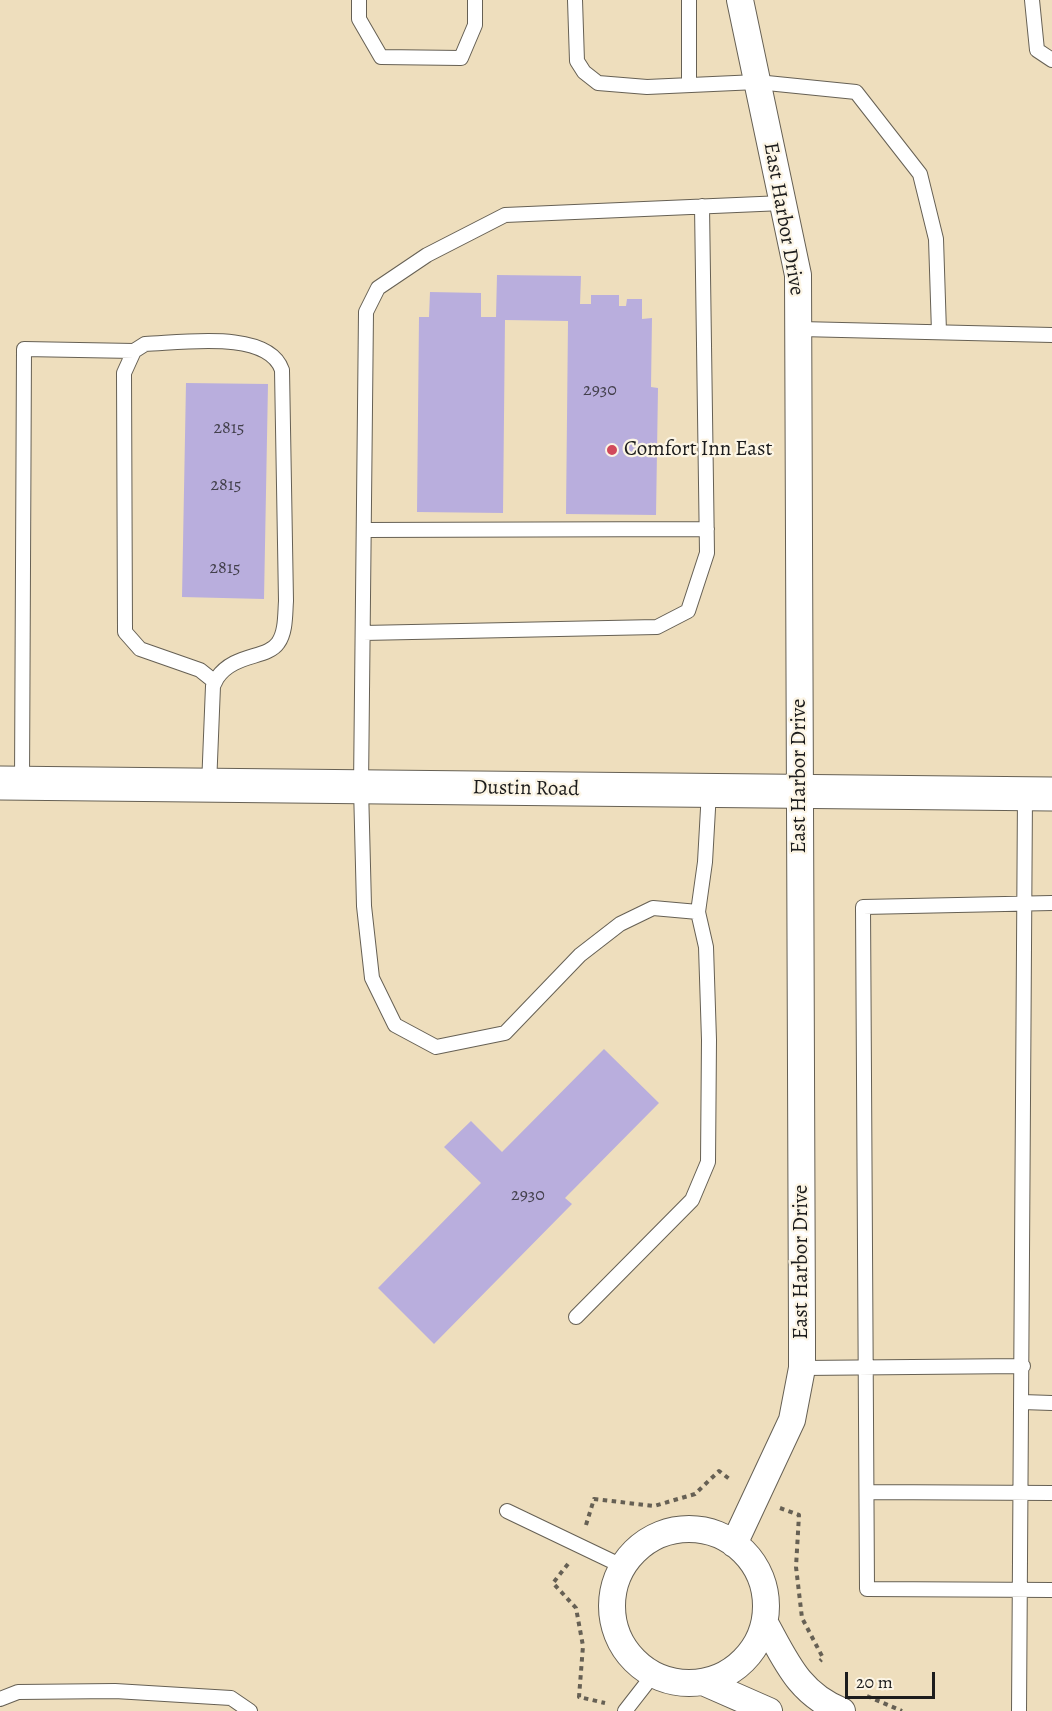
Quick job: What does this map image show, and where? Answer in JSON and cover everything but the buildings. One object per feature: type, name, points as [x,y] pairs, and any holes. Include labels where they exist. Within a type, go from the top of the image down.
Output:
[{"type":"street","name":"East Harbor Drive","points":[[734,1544],[792,1420],[802,1368],[800,329],[798,275],[740,0]]},
{"type":"street","name":"Dustin Road","points":[[11,783],[1039,794]]},
{"type":"street","points":[[686,1529],[711,1533],[734,1544],[752,1562],[763,1585],[765,1623],[755,1648],[727,1673],[703,1682],[678,1682],[653,1675],[633,1660],[618,1639],[611,1614],[613,1589],[622,1566],[639,1547],[670,1532],[686,1529]]},
{"type":"street","points":[[765,1623],[796,1678],[823,1704],[842,1711]]},
{"type":"street","points":[[703,1682],[769,1711]]},
{"type":"lane","points":[[359,0],[359,19],[381,57],[461,58],[475,25],[475,0]]},
{"type":"lane","points":[[575,0],[577,60],[584,72],[598,83],[647,87],[757,82],[856,92],[920,174],[936,239],[939,332]]},
{"type":"lane","points":[[689,0],[689,85]]},
{"type":"lane","points":[[1032,0],[1037,50],[1052,60]]},
{"type":"lane","points":[[698,912],[652,908],[620,924],[580,955],[506,1033],[436,1047],[395,1025],[372,978],[364,906],[361,787],[366,312],[378,288],[427,255],[505,214],[783,203]]},
{"type":"lane","points":[[363,633],[657,627],[688,611],[707,553],[702,206]]},
{"type":"lane","points":[[800,329],[1052,335]]},
{"type":"lane","points":[[11,783],[24,349],[134,351],[146,344],[242,342],[267,351],[276,359],[282,370],[286,601],[283,632],[278,644],[270,650],[236,660],[221,671],[215,682],[208,786]]},
{"type":"lane","points":[[134,351],[124,373],[125,632],[140,649],[200,670],[215,682]]},
{"type":"lane","points":[[364,530],[707,529]]},
{"type":"lane","points":[[576,1317],[692,1200],[708,1162],[709,1040],[706,947],[698,912],[705,862],[709,791]]},
{"type":"lane","points":[[1019,1711],[1022,1590],[1025,902],[1039,794]]},
{"type":"lane","points":[[1052,903],[863,907],[867,1589],[1052,1590]]},
{"type":"lane","points":[[802,1368],[866,1365],[1023,1366]]},
{"type":"lane","points":[[1022,1402],[1052,1402]]},
{"type":"lane","points":[[867,1492],[1052,1493]]},
{"type":"lane","points":[[507,1511],[622,1566]]},
{"type":"lane","points":[[625,1711],[653,1675]]},
{"type":"lane","points":[[0,1699],[18,1692],[115,1691],[231,1698],[250,1711]]},
{"type":"path","points":[[625,1711],[609,1704],[579,1697],[583,1646],[576,1608],[554,1583],[580,1546],[594,1499],[654,1506],[695,1494],[719,1471],[755,1497],[799,1515],[796,1567],[802,1618],[823,1658],[796,1678]]},
{"type":"place","name":"Comfort Inn East","points":[[612,450]]}]
